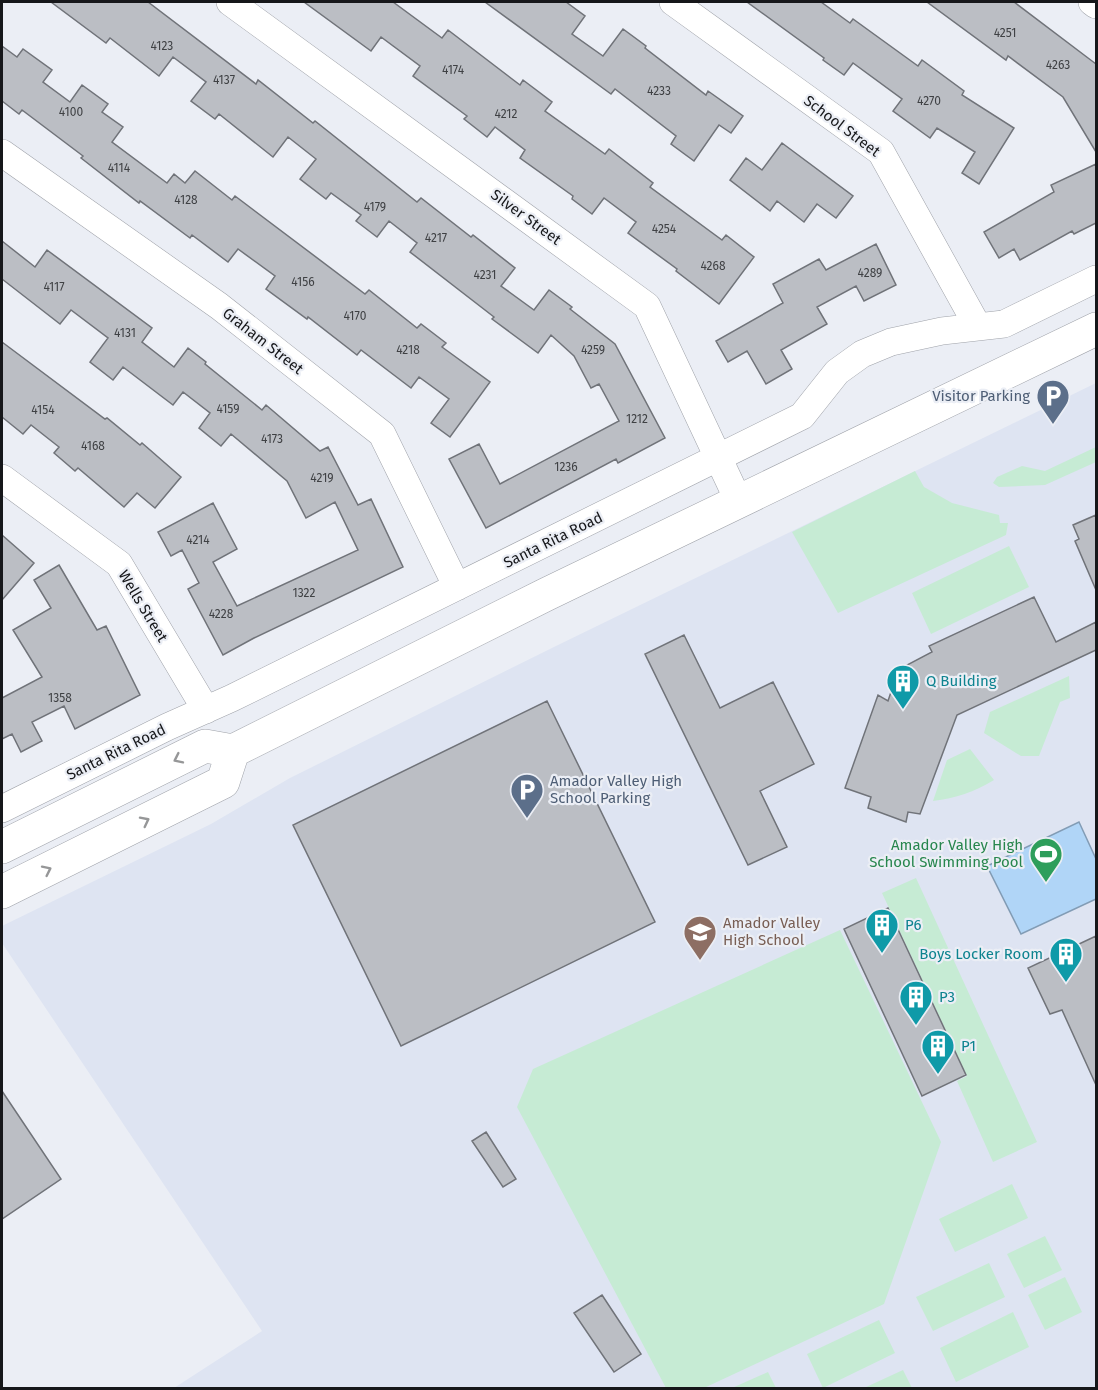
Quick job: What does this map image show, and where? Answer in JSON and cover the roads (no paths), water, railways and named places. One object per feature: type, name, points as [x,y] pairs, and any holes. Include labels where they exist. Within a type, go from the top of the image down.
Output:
[{"type":"main road","points":[[2,847],[205,746],[232,751],[536,600],[1096,329]]},
{"type":"main road","points":[[2,892],[223,782],[232,751]]},
{"type":"main road","points":[[74,810],[93,848]]},
{"type":"street","name":"Silver Street","points":[[230,2],[647,306],[739,502]]},
{"type":"street","name":"School Street","points":[[673,2],[881,152],[978,327]]},
{"type":"street","points":[[1092,2],[1096,4]]},
{"type":"street","name":"Graham Street","points":[[2,153],[219,306],[382,434],[457,587]]},
{"type":"street","name":"Santa Rita Road","points":[[2,809],[801,416],[811,407],[837,372],[862,354],[891,342],[942,332],[1004,324],[1096,279]]},
{"type":"street","name":"Wells Street","points":[[2,478],[119,564],[206,710]]},
{"type":"water","name":"Amador Valley High School Swimming Pool","points":[[1079,822],[1096,859],[1096,899],[1021,934],[987,866]]},
{"type":"place","name":"Visitor Parking","points":[[1053,425]]},
{"type":"place","name":"Q Building","points":[[903,710]]},
{"type":"place","name":"Amador Valley High School Parking","points":[[527,819]]},
{"type":"place","name":"Amador Valley High School Swimming Pool","points":[[1046,883]]},
{"type":"place","name":"P6","points":[[882,954]]},
{"type":"place","name":"Amador Valley High School","points":[[700,961]]},
{"type":"place","name":"Boys Locker Room","points":[[1066,983]]},
{"type":"place","name":"P3","points":[[916,1026]]},
{"type":"place","name":"P1","points":[[938,1075]]}]
